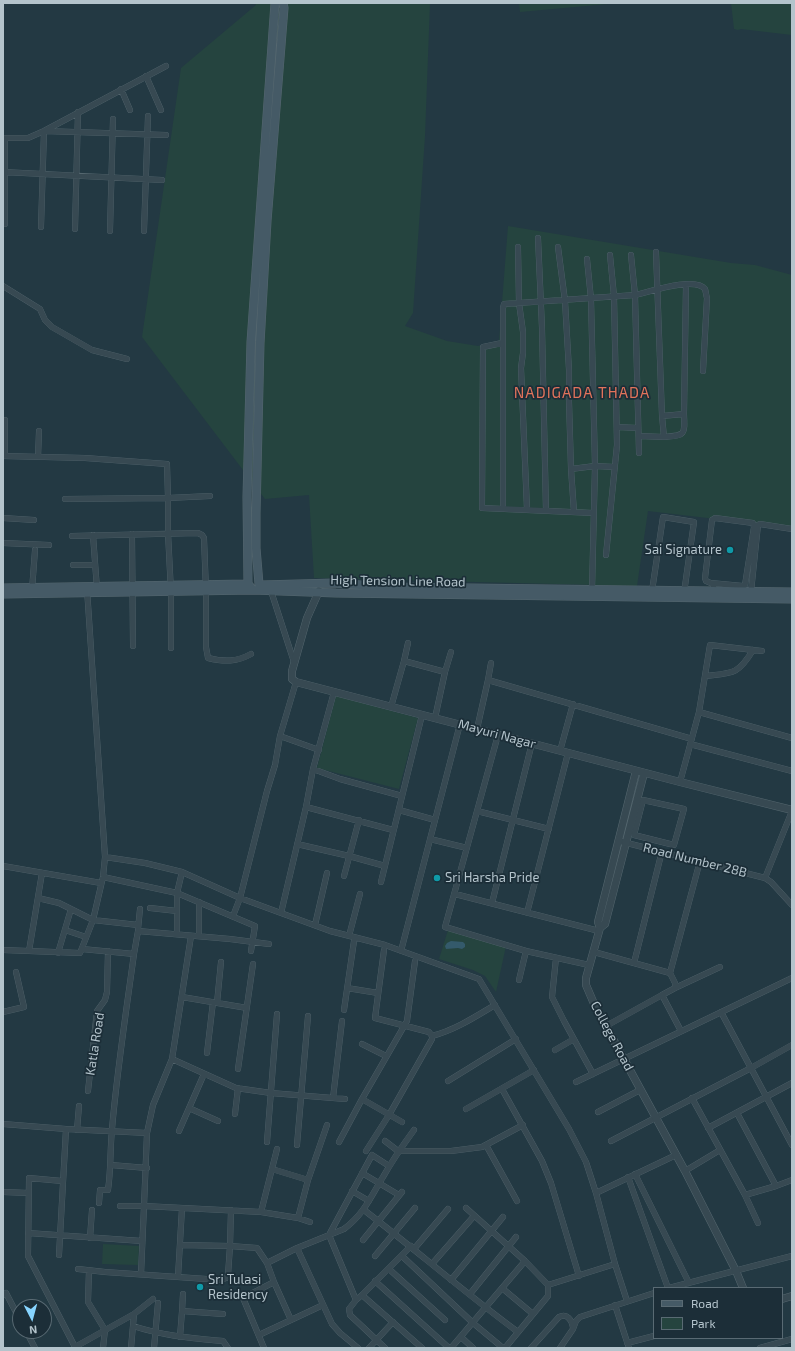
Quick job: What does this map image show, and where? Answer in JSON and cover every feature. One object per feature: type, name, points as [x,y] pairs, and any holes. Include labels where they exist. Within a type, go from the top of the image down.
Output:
[{"type":"main road","points":[[250,587],[247,498],[251,342],[275,3]]},
{"type":"main road","points":[[283,3],[284,8],[266,228],[260,343],[256,512],[259,584],[319,587]]},
{"type":"main road","points":[[251,342],[260,343]]},
{"type":"main road","name":"High Tension Line Road","points":[[171,588],[250,587],[271,591],[319,587],[386,587],[462,591],[684,594],[792,599]]},
{"type":"main road","points":[[3,588],[32,590],[171,588]]},
{"type":"main road","name":"High Tension Line Road","points":[[462,591],[592,590],[652,591],[684,594],[740,589],[751,592],[792,592]]},
{"type":"main road","points":[[3,594],[32,590]]},
{"type":"street","points":[[5,224],[4,138],[28,138],[44,131],[166,66]]},
{"type":"street","points":[[146,76],[161,110]]},
{"type":"street","points":[[121,89],[130,110]]},
{"type":"street","points":[[75,229],[78,112]]},
{"type":"street","points":[[144,231],[148,116]]},
{"type":"street","points":[[110,231],[113,119]]},
{"type":"street","points":[[44,131],[166,136]]},
{"type":"street","points":[[41,226],[44,131]]},
{"type":"street","points":[[4,172],[162,180]]},
{"type":"street","points":[[538,238],[546,511]]},
{"type":"street","points":[[518,247],[519,303],[523,332],[521,368],[527,509]]},
{"type":"street","points":[[558,247],[565,300],[574,512]]},
{"type":"street","points":[[656,252],[664,438]]},
{"type":"street","points":[[606,555],[617,445],[614,296],[610,255]]},
{"type":"street","points":[[631,255],[635,295],[639,454]]},
{"type":"street","points":[[587,259],[591,299],[595,466],[592,590]]},
{"type":"street","points":[[503,508],[503,306],[507,304],[519,303],[635,295],[673,285],[697,285],[706,291],[703,371]]},
{"type":"street","points":[[639,436],[664,438],[678,436],[684,431],[686,285]]},
{"type":"street","points":[[3,286],[40,309],[45,320],[52,327],[92,350],[127,359]]},
{"type":"street","points":[[502,343],[483,347],[482,508],[594,513]]},
{"type":"street","points":[[662,416],[684,414]]},
{"type":"street","points":[[5,420],[4,455],[167,464],[168,533],[171,588],[171,648]]},
{"type":"street","points":[[617,427],[638,428]]},
{"type":"street","points":[[38,457],[39,431]]},
{"type":"street","points":[[571,469],[595,466],[615,467]]},
{"type":"street","points":[[65,499],[210,496]]},
{"type":"street","points":[[3,518],[34,520]]},
{"type":"street","points":[[652,591],[663,518],[694,522],[684,594]]},
{"type":"street","points":[[715,518],[751,523],[754,525],[746,584],[740,589],[711,583],[706,581],[704,578],[711,521],[715,518]]},
{"type":"street","points":[[751,592],[758,525],[760,524],[792,529]]},
{"type":"street","points":[[72,536],[198,533],[203,537],[206,588],[206,646],[208,658],[233,661],[243,659],[251,654]]},
{"type":"street","points":[[132,534],[133,646]]},
{"type":"street","points":[[93,536],[97,589]]},
{"type":"street","points":[[3,544],[49,545]]},
{"type":"street","points":[[32,590],[35,550]]},
{"type":"street","points":[[73,565],[95,565]]},
{"type":"street","points":[[711,583],[714,585],[714,591]]},
{"type":"street","points":[[233,916],[240,898],[267,790],[275,765],[280,736],[296,682],[291,675],[294,663],[307,618],[319,587]]},
{"type":"street","points":[[3,950],[80,953],[93,920],[102,880],[105,857],[87,589]]},
{"type":"street","points":[[271,591],[294,663]]},
{"type":"street","points":[[392,707],[408,643]]},
{"type":"street","points":[[680,782],[699,712],[710,645],[762,651]]},
{"type":"street","points":[[705,676],[736,671],[745,662],[753,650]]},
{"type":"street","points":[[435,718],[451,652]]},
{"type":"street","points":[[404,661],[445,672]]},
{"type":"street","points":[[476,729],[491,663]]},
{"type":"street","points":[[488,680],[573,704],[792,771]]},
{"type":"street","name":"Mayuri Nagar","points":[[296,682],[636,771],[792,810]]},
{"type":"street","points":[[281,913],[306,807],[313,769],[334,692]]},
{"type":"street","points":[[560,751],[573,704]]},
{"type":"street","points":[[699,712],[792,738]]},
{"type":"street","points":[[381,882],[422,715]]},
{"type":"street","points":[[401,951],[460,724]]},
{"type":"street","points":[[498,734],[446,927],[526,951],[589,965]]},
{"type":"street","points":[[280,736],[319,750]]},
{"type":"street","points":[[492,904],[532,744]]},
{"type":"street","points":[[527,913],[568,753]]},
{"type":"street","points":[[313,769],[340,779],[402,796]]},
{"type":"street","points":[[622,842],[625,817],[636,771]]},
{"type":"street","points":[[622,842],[635,819],[642,801],[644,800],[684,810],[674,845],[634,835],[635,819],[644,773]]},
{"type":"street","points":[[306,807],[393,830]]},
{"type":"street","points":[[399,810],[435,820]]},
{"type":"street","points":[[792,810],[765,878],[771,882],[792,905]]},
{"type":"street","points":[[477,811],[549,829]]},
{"type":"street","points":[[625,817],[635,819]]},
{"type":"street","points":[[344,876],[359,820]]},
{"type":"street","points":[[430,839],[467,848]]},
{"type":"street","name":"Road Number 28B","points":[[622,842],[765,878]]},
{"type":"street","name":"College Road","points":[[622,842],[605,924],[600,929],[589,965],[586,985],[640,1090],[685,1171],[736,1271],[743,1287]]},
{"type":"street","points":[[297,844],[385,866]]},
{"type":"street","points":[[634,963],[662,851]]},
{"type":"street","points":[[105,857],[182,872],[240,898],[330,931],[401,951],[479,980],[570,1129],[586,1162],[627,1301]]},
{"type":"street","points":[[675,988],[675,983],[670,973],[700,861]]},
{"type":"street","points":[[3,866],[42,873],[102,880],[178,893],[256,926],[251,951]]},
{"type":"street","points":[[177,934],[178,893],[182,872]]},
{"type":"street","points":[[29,951],[42,873]]},
{"type":"street","points":[[315,925],[327,874]]},
{"type":"street","points":[[349,936],[360,894]]},
{"type":"street","points":[[455,894],[527,913],[600,929]]},
{"type":"street","points":[[38,898],[59,903],[93,920],[191,936],[253,941],[269,944]]},
{"type":"street","points":[[199,902],[199,936]]},
{"type":"street","points":[[150,908],[177,911]]},
{"type":"street","points":[[58,952],[71,909]]},
{"type":"street","points":[[99,1204],[100,1190],[108,1190],[118,1067],[140,909]]},
{"type":"street","points":[[65,930],[86,936]]},
{"type":"street","points":[[141,1274],[147,1168],[147,1133],[153,1104],[172,1059],[191,936]]},
{"type":"street","points":[[344,1010],[354,941]]},
{"type":"street","points":[[82,948],[134,954]]},
{"type":"street","points":[[384,950],[375,1018],[429,1032],[432,1036]]},
{"type":"street","name":"Katla Road","points":[[88,1091],[97,1011],[105,1000],[107,992],[108,951]]},
{"type":"street","points":[[519,980],[526,951]]},
{"type":"street","points":[[594,952],[670,973]]},
{"type":"street","points":[[556,958],[552,997],[593,1074]]},
{"type":"street","points":[[339,1142],[404,1026],[408,1015],[415,961]]},
{"type":"street","points":[[207,1053],[221,962]]},
{"type":"street","points":[[238,1069],[253,964]]},
{"type":"street","points":[[606,1026],[675,988],[720,967]]},
{"type":"street","points":[[3,1012],[24,1006],[16,972]]},
{"type":"street","points":[[576,1082],[792,978]]},
{"type":"street","points":[[347,988],[378,993]]},
{"type":"street","points":[[662,995],[681,1031]]},
{"type":"street","points":[[182,997],[247,1008]]},
{"type":"street","points":[[432,1036],[444,1033],[495,1005]]},
{"type":"street","points":[[721,1012],[792,1145]]},
{"type":"street","points":[[267,1142],[277,1014]]},
{"type":"street","points":[[297,1145],[308,1016]]},
{"type":"street","points":[[333,1098],[342,1021]]},
{"type":"street","points":[[366,1151],[389,1115],[432,1039],[432,1036]]},
{"type":"street","points":[[448,1081],[516,1039]]},
{"type":"street","points":[[555,1050],[574,1039]]},
{"type":"street","points":[[362,1044],[386,1056]]},
{"type":"street","points":[[611,1141],[792,1045]]},
{"type":"street","points":[[172,1059],[238,1088],[271,1093],[345,1099]]},
{"type":"street","points":[[466,1109],[534,1070]]},
{"type":"street","points":[[179,1131],[204,1074]]},
{"type":"street","points":[[708,1128],[792,1083]]},
{"type":"street","points":[[235,1114],[238,1088]]},
{"type":"street","points":[[502,1089],[542,1162],[552,1184],[579,1276]]},
{"type":"street","points":[[598,1112],[640,1090]]},
{"type":"street","points":[[692,1098],[745,1195],[758,1223]]},
{"type":"street","points":[[362,1099],[402,1122]]},
{"type":"street","points":[[77,1130],[78,1106]]},
{"type":"street","points":[[188,1108],[218,1121]]},
{"type":"street","points":[[737,1113],[776,1186]]},
{"type":"street","points":[[3,1124],[77,1130],[147,1133]]},
{"type":"street","points":[[298,1218],[308,1180],[326,1125]]},
{"type":"street","points":[[385,1141],[398,1151],[451,1151],[482,1147],[522,1125]]},
{"type":"street","points":[[59,1255],[66,1129]]},
{"type":"street","points":[[267,1263],[297,1248],[344,1229],[364,1210],[398,1151],[414,1130]]},
{"type":"street","points":[[486,1145],[517,1201]]},
{"type":"street","points":[[261,1212],[277,1149]]},
{"type":"street","points":[[685,1171],[720,1150]]},
{"type":"street","points":[[329,1235],[372,1155],[389,1166]]},
{"type":"street","points":[[596,1193],[676,1155]]},
{"type":"street","points":[[111,1165],[147,1168]]},
{"type":"street","points":[[272,1169],[308,1180]]},
{"type":"street","points":[[362,1173],[400,1193],[363,1240]]},
{"type":"street","points":[[635,1174],[690,1283]]},
{"type":"street","points":[[628,1177],[668,1287]]},
{"type":"street","points":[[62,1180],[29,1178],[28,1256],[74,1347],[134,1314],[153,1298]]},
{"type":"street","points":[[745,1195],[792,1180]]},
{"type":"street","points":[[352,1191],[369,1201]]},
{"type":"street","points":[[3,1192],[29,1194]]},
{"type":"street","points":[[120,1206],[261,1212],[298,1218],[310,1222]]},
{"type":"street","points":[[178,1276],[182,1208]]},
{"type":"street","points":[[375,1256],[415,1208]]},
{"type":"street","points":[[402,1256],[473,1322],[504,1348],[548,1296],[548,1285],[525,1261],[466,1208]]},
{"type":"street","points":[[385,1348],[350,1315],[349,1309],[375,1281],[413,1248],[448,1209]]},
{"type":"street","points":[[90,1238],[92,1210]]},
{"type":"street","points":[[78,1269],[221,1280],[226,1278],[228,1275],[231,1210]]},
{"type":"street","points":[[364,1210],[470,1294],[485,1308],[518,1332]]},
{"type":"street","points":[[432,1264],[474,1216]]},
{"type":"street","points":[[451,1280],[504,1217]]},
{"type":"street","points":[[28,1233],[142,1241]]},
{"type":"street","points":[[329,1235],[356,1300]]},
{"type":"street","points":[[470,1294],[516,1237]]},
{"type":"street","points":[[180,1245],[257,1248],[267,1263],[291,1320]]},
{"type":"street","points":[[297,1248],[332,1324],[358,1348]]},
{"type":"street","points":[[672,1287],[792,1256]]},
{"type":"street","points":[[375,1281],[450,1348],[525,1261]]},
{"type":"street","points":[[548,1285],[615,1264]]},
{"type":"street","points":[[389,1269],[445,1320]]},
{"type":"street","points":[[89,1270],[88,1302],[105,1330],[103,1348]]},
{"type":"street","points":[[264,1348],[243,1298],[274,1282]]},
{"type":"street","points":[[502,1288],[533,1314]]},
{"type":"street","points":[[3,1294],[6,1293],[12,1305]]},
{"type":"street","points":[[560,1348],[580,1317],[653,1293]]},
{"type":"street","points":[[180,1337],[182,1294]]},
{"type":"street","points":[[362,1295],[422,1348]]},
{"type":"street","points":[[154,1348],[158,1303]]},
{"type":"street","points":[[258,1335],[323,1305]]},
{"type":"street","points":[[615,1305],[628,1345],[653,1336]]},
{"type":"street","points":[[182,1311],[222,1314]]},
{"type":"street","points":[[131,1348],[134,1314]]},
{"type":"street","points":[[531,1348],[559,1317],[567,1316],[573,1329]]},
{"type":"street","points":[[369,1348],[393,1322]]},
{"type":"street","points":[[133,1326],[155,1333],[223,1341],[228,1348]]},
{"type":"street","points":[[461,1337],[473,1348]]},
{"type":"street","points":[[30,1339],[35,1348]]},
{"type":"street","points":[[760,1348],[792,1339]]},
{"type":"green space","points":[[255,3],[430,3],[425,136],[413,313],[405,326],[447,341],[478,346],[499,341],[508,226],[731,263],[755,265],[792,275],[792,528],[648,511],[637,586],[314,578],[309,495],[265,499],[142,337],[181,68],[256,5]]},
{"type":"green space","points":[[519,3],[619,3],[520,12]]},
{"type":"green space","points":[[731,3],[792,3],[792,35],[734,29]]},
{"type":"green space","points":[[336,696],[418,718],[399,789],[317,768]]},
{"type":"green space","points":[[448,930],[506,946],[496,992],[485,976],[473,970],[439,959]]},
{"type":"green space","points":[[103,1244],[139,1246],[138,1265],[102,1264]]},
{"type":"water","points":[[451,941],[463,942],[465,947],[462,949],[446,949],[445,946]]},
{"type":"place","name":"Sai Signature","points":[[730,550]]},
{"type":"place","name":"Sri Harsha Pride","points":[[437,878]]},
{"type":"place","name":"Sri Tulasi Residency","points":[[200,1287]]},
{"type":"district","name":"NADIGADA THADA","points":[[582,393]]}]
